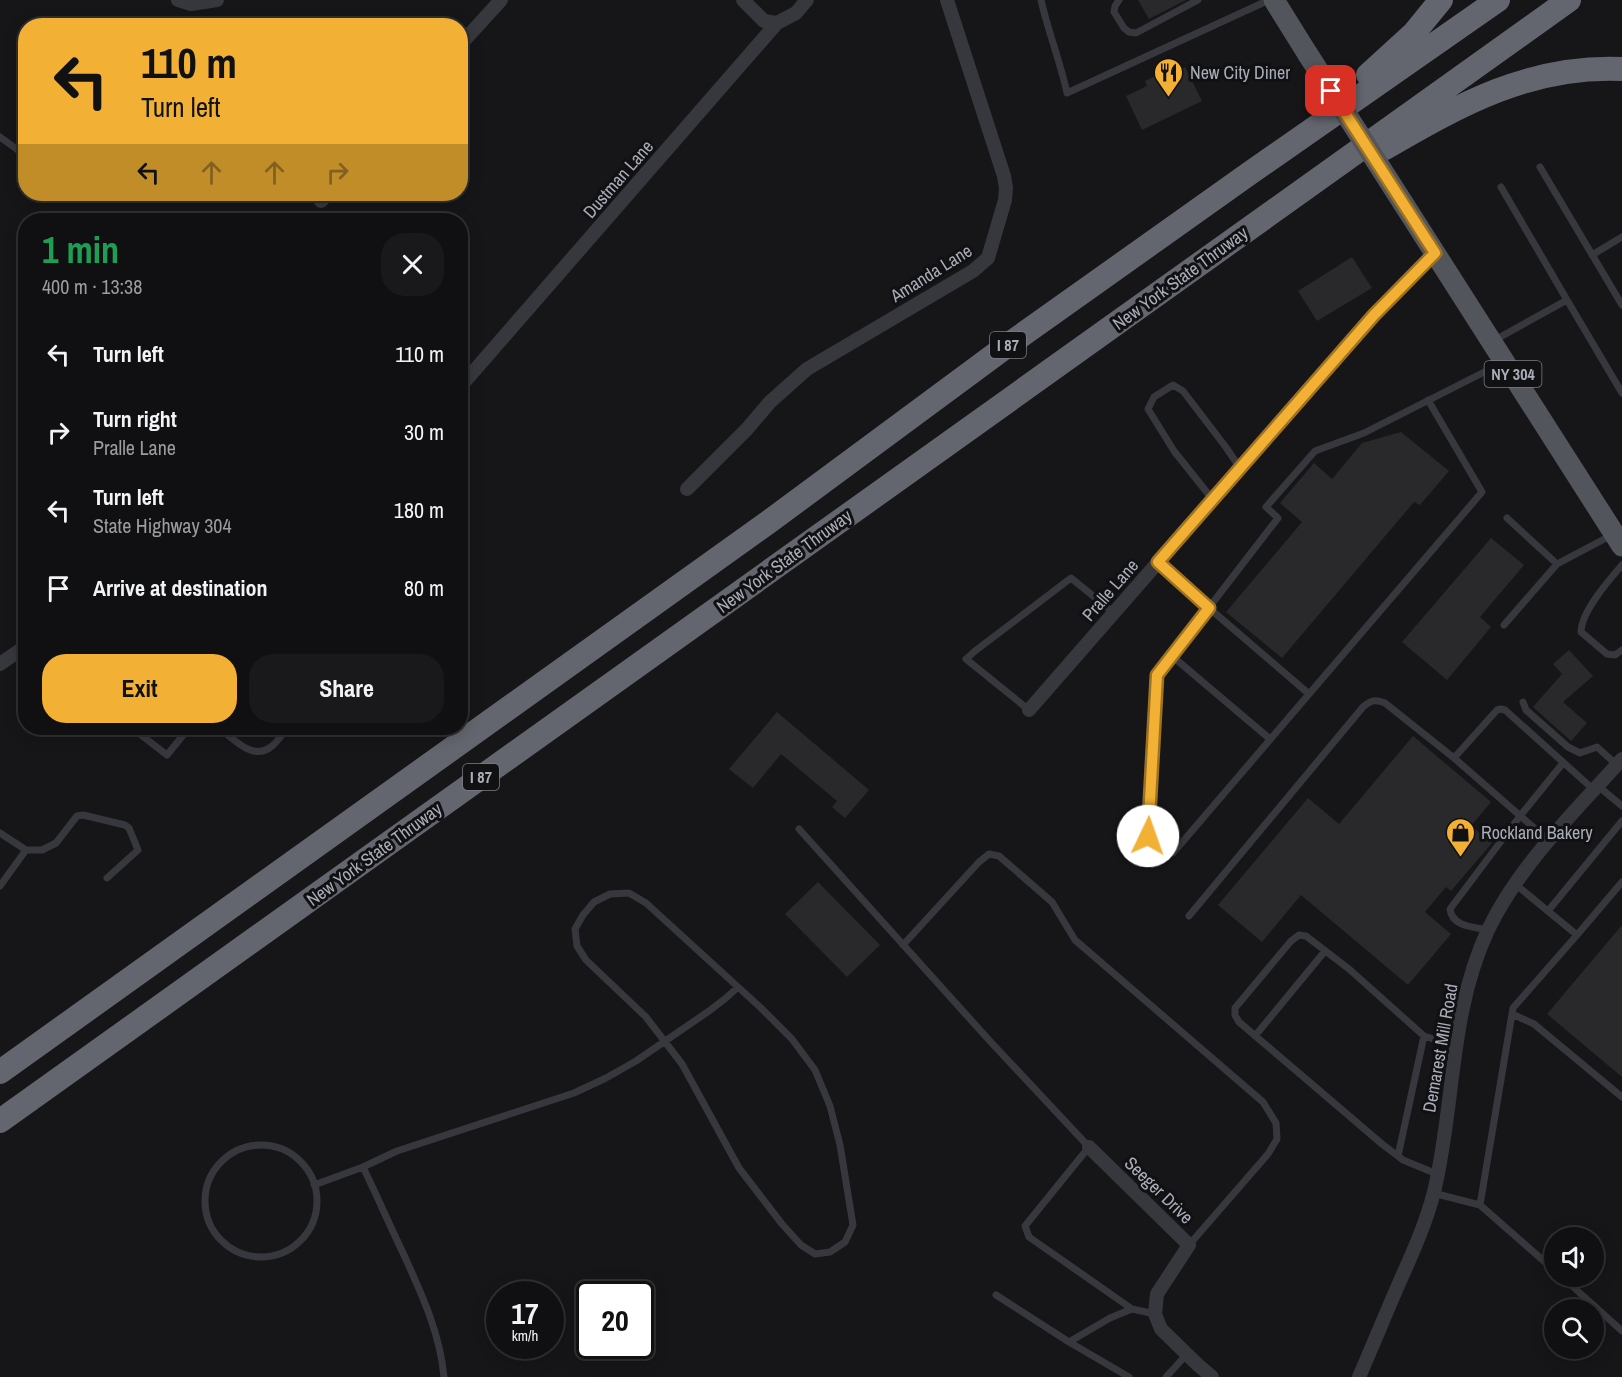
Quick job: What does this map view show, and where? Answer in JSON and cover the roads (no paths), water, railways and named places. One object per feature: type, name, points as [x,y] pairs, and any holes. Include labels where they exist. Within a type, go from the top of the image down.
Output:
[{"type":"highway","points":[[1250,172],[1392,54],[1422,24],[1441,0]]},
{"type":"highway","name":"I 87","points":[[0,1072],[760,528],[1008,345],[1250,172],[1498,0]]},
{"type":"highway","name":"New York State Thruway","points":[[0,1121],[1569,0]]},
{"type":"highway","points":[[1261,220],[1478,97],[1516,83],[1563,72],[1586,69],[1622,69]]},
{"type":"main road","name":"NY 304","points":[[1274,0],[1618,540]]},
{"type":"street","points":[[178,0],[191,4],[217,0]]},
{"type":"street","points":[[468,36],[501,0]]},
{"type":"street","points":[[743,0],[764,21],[777,23]]},
{"type":"street","name":"Dustman Lane","points":[[468,378],[777,23],[796,12],[807,0]]},
{"type":"street","name":"Amanda Lane","points":[[687,489],[747,429],[770,402],[807,369],[973,271],[988,258],[1005,200],[1006,188],[947,0]]},
{"type":"street","name":"Pralle Lane","points":[[1029,710],[1374,315],[1435,253]]},
{"type":"street","points":[[0,664],[18,652]]},
{"type":"street","name":"Demarest Mill Road","points":[[1359,1377],[1415,1248],[1433,1193],[1462,1009],[1469,981],[1488,930],[1515,884],[1620,762]]},
{"type":"street","name":"Seeger Drive","points":[[1089,1147],[1189,1245],[1157,1294],[1155,1314]]},
{"type":"street","points":[[1155,1314],[1161,1329],[1212,1377]]},
{"type":"lane","points":[[1041,0],[1067,93],[1269,0]]},
{"type":"lane","points":[[1119,0],[1114,12],[1124,28],[1136,33],[1198,0]]},
{"type":"lane","points":[[0,137],[18,150]]},
{"type":"lane","points":[[1540,167],[1622,305]]},
{"type":"lane","points":[[1501,187],[1622,393]]},
{"type":"lane","points":[[1592,255],[1622,237]]},
{"type":"lane","points":[[1492,342],[1567,300]]},
{"type":"lane","points":[[1428,400],[1482,492],[1173,853],[1158,850],[1148,836],[1157,675],[1278,518],[1266,507],[1315,451],[1364,433],[1428,400],[1505,362]]},
{"type":"lane","points":[[1213,500],[1174,451],[1148,409],[1154,397],[1173,385],[1183,391],[1226,446],[1240,468]]},
{"type":"lane","points":[[1507,518],[1557,564]]},
{"type":"lane","points":[[1504,625],[1557,564],[1618,540]]},
{"type":"lane","points":[[1158,562],[1309,694]]},
{"type":"lane","points":[[1619,652],[1607,654],[1581,632],[1581,624],[1600,590],[1622,565]]},
{"type":"lane","points":[[1029,710],[966,659],[1071,578],[1114,613]]},
{"type":"lane","points":[[1172,656],[1270,739]]},
{"type":"lane","points":[[1189,916],[1370,701],[1377,700],[1385,703],[1454,758],[1550,841]]},
{"type":"lane","points":[[1523,702],[1526,710],[1568,747],[1580,753],[1597,747],[1620,762]]},
{"type":"lane","points":[[1454,758],[1497,710],[1505,710],[1563,763],[1622,806]]},
{"type":"lane","points":[[141,735],[167,755],[183,735]]},
{"type":"lane","points":[[228,735],[243,747],[258,752],[266,750],[282,735]]},
{"type":"lane","points":[[1488,930],[1455,921],[1450,909],[1563,763]]},
{"type":"lane","points":[[0,833],[26,850],[42,850],[56,843],[77,816],[83,815],[125,825],[129,828],[138,850],[107,878]]},
{"type":"lane","points":[[1548,911],[1622,821]]},
{"type":"lane","points":[[799,829],[988,1040],[1089,1147],[1025,1226],[1029,1237],[1132,1309],[1155,1314]]},
{"type":"lane","points":[[0,886],[26,850]]},
{"type":"lane","points":[[903,945],[979,862],[988,854],[999,856],[1052,902],[1075,940],[1263,1102],[1276,1123],[1277,1139],[1269,1154],[1189,1245]]},
{"type":"lane","points":[[1480,1205],[1514,1008],[1622,882]]},
{"type":"lane","points":[[1515,884],[1577,935]]},
{"type":"lane","points":[[629,893],[646,903],[738,987],[792,1039],[815,1070],[830,1106],[840,1145],[853,1225],[845,1242],[830,1251],[815,1254],[801,1245],[782,1224],[739,1168],[682,1064],[646,1017],[586,960],[577,946],[575,929],[594,902],[610,894],[629,893]]},
{"type":"lane","points":[[1437,1174],[1402,1160],[1382,1144],[1239,1022],[1235,1015],[1235,1008],[1291,941],[1299,935],[1306,936],[1349,969],[1424,1036],[1456,1046]]},
{"type":"lane","points":[[1255,1036],[1325,951]]},
{"type":"lane","points":[[314,1185],[363,1167],[397,1151],[574,1093],[636,1061],[709,1011],[738,987]]},
{"type":"lane","points":[[1512,1014],[1534,1024],[1622,1097]]},
{"type":"lane","points":[[1398,1156],[1424,1036]]},
{"type":"lane","points":[[256,1145],[274,1146],[291,1153],[304,1165],[314,1180],[314,1185],[317,1198],[315,1216],[308,1232],[295,1245],[278,1254],[260,1257],[241,1254],[232,1249],[224,1244],[212,1229],[206,1211],[206,1192],[212,1174],[224,1159],[239,1149],[256,1145]]},
{"type":"lane","points":[[363,1167],[428,1307],[443,1359],[444,1377]]},
{"type":"lane","points":[[1433,1193],[1480,1205],[1544,1261]]},
{"type":"lane","points":[[1574,1287],[1622,1331]]},
{"type":"lane","points":[[996,1295],[1129,1377]]},
{"type":"lane","points":[[1069,1342],[1110,1318],[1132,1309]]},
{"type":"lane","points":[[1166,1377],[1187,1354]]},
{"type":"place","name":"New City Diner","points":[[1169,98]]},
{"type":"place","name":"Rockland Bakery","points":[[1460,858]]}]
